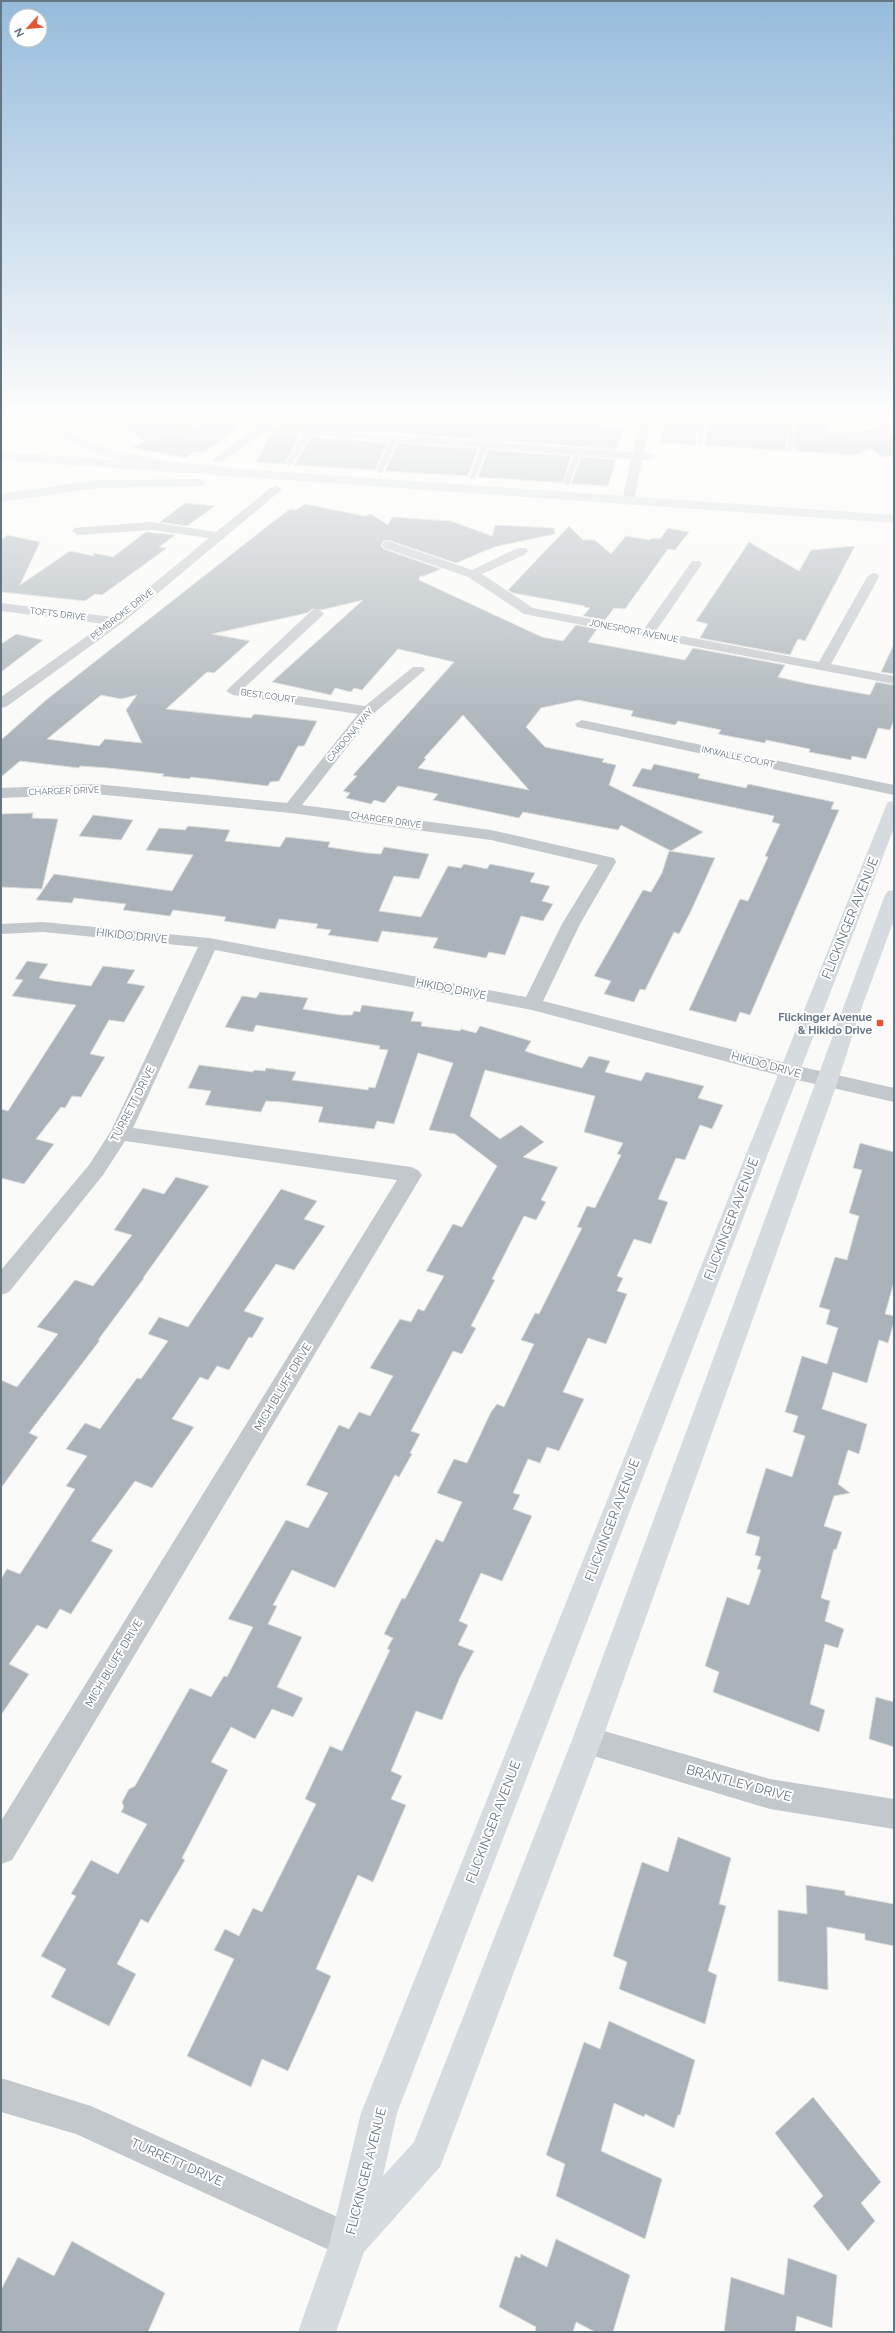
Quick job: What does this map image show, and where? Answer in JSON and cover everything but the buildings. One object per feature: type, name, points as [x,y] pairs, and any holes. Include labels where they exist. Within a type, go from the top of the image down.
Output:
[{"type":"main road","name":"FLICKINGER AVENUE","points":[[317,2332],[349,2241],[379,2113],[894,806]]},
{"type":"main road","name":"FLICKINGER AVENUE","points":[[349,2241],[426,2154],[586,1740],[828,1081],[849,1015],[894,895]]},
{"type":"street","points":[[78,531],[109,529]]},
{"type":"street","points":[[171,529],[218,536]]},
{"type":"street","name":"PEMBROKE DRIVE","points":[[1,704],[116,621],[227,529]]},
{"type":"street","name":"JONESPORT AVENUE","points":[[388,545],[473,574],[529,611],[894,680]]},
{"type":"street","points":[[473,574],[522,552]]},
{"type":"street","points":[[647,634],[696,564]]},
{"type":"street","points":[[823,666],[873,577]]},
{"type":"street","name":"TOFTS DRIVE","points":[[1,607],[116,621]]},
{"type":"street","name":"BEST COURT","points":[[317,613],[234,691],[368,711]]},
{"type":"street","name":"CARDONA WAY","points":[[291,808],[368,711],[418,670]]},
{"type":"street","name":"IMWALLE COURT","points":[[582,724],[894,790]]},
{"type":"street","name":"CHARGER DRIVE","points":[[1,793],[95,789],[291,808],[491,835],[608,862],[571,924],[532,1004]]},
{"type":"street","name":"HIKIDO DRIVE","points":[[1,929],[43,927],[209,944],[532,1004],[828,1081],[894,1095]]},
{"type":"street","name":"TURRETT DRIVE","points":[[1,1286],[96,1170],[120,1133],[209,944]]},
{"type":"street","name":"MICH BLUFF DRIVE","points":[[1,1849],[411,1175],[120,1133]]},
{"type":"street","name":"BRANTLEY DRIVE","points":[[586,1740],[770,1794],[894,1814]]},
{"type":"street","name":"TURRETT DRIVE","points":[[1,2095],[79,2118],[349,2241]]},
{"type":"place","name":"Flickinger Avenue & Hikido Drive","points":[[880,1023]]}]
